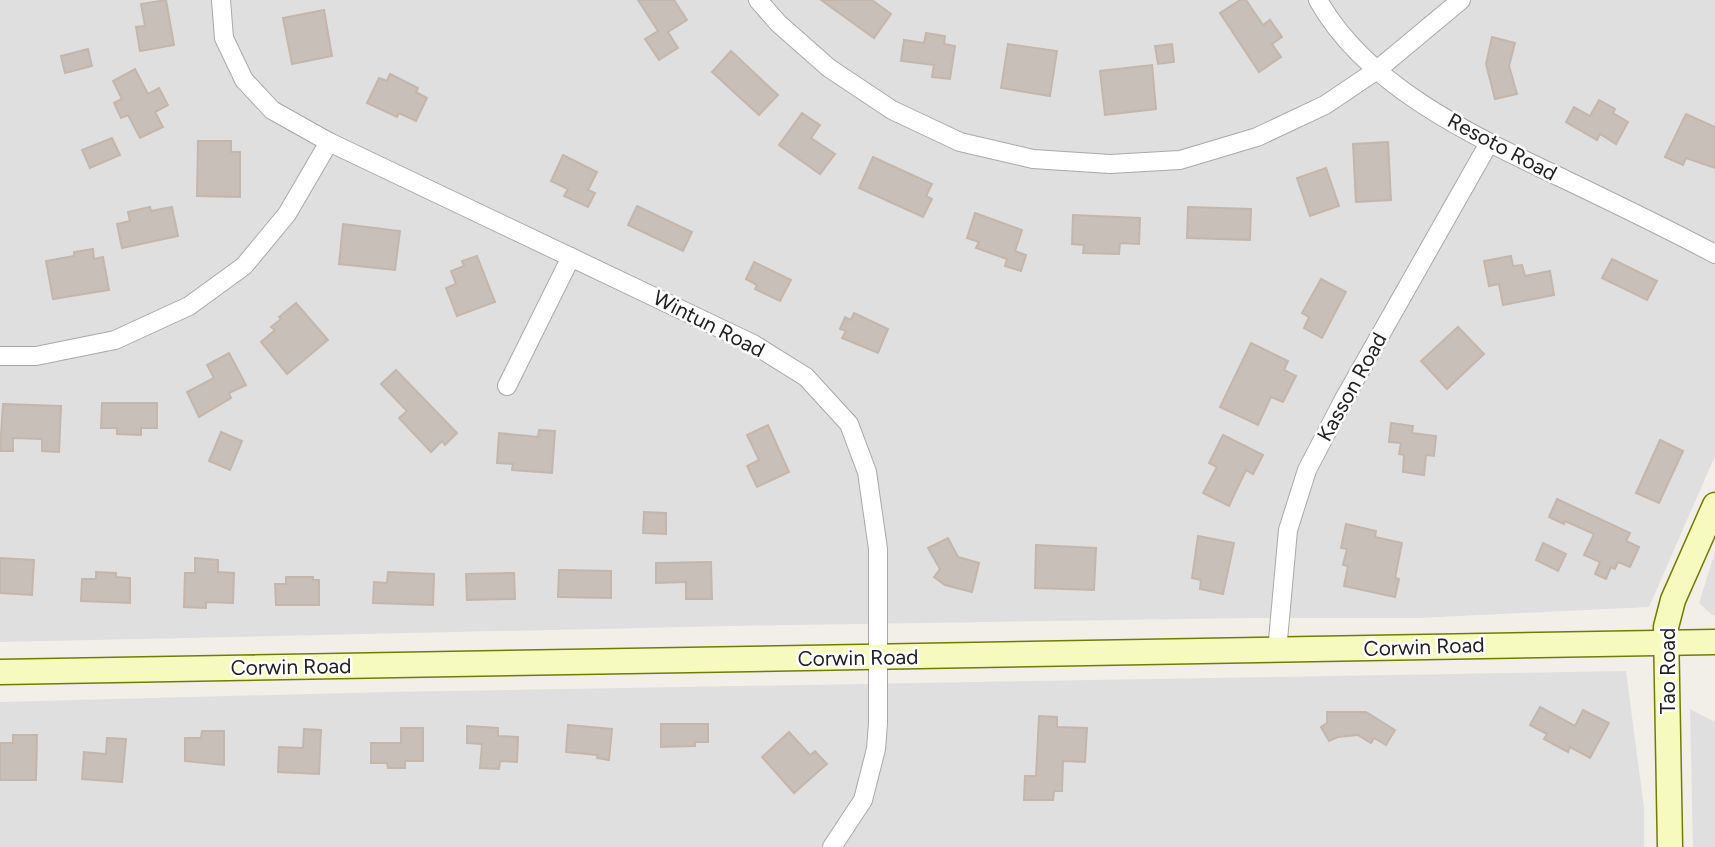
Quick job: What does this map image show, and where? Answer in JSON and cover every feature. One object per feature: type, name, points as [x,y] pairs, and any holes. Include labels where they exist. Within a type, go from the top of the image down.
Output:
[{"type":"main road","name":"Tao Road","points":[[1670,847],[1666,627],[1673,600],[1715,505]]},
{"type":"main road","name":"Corwin Road","points":[[0,673],[1715,642]]},
{"type":"street","name":"Wintun Road","points":[[221,0],[224,38],[244,80],[272,110],[329,142],[753,344],[806,377],[849,424],[867,472],[878,548],[880,658],[876,749],[863,800],[832,847]]},
{"type":"street","points":[[758,0],[778,23],[828,68],[892,110],[960,142],[1032,159],[1110,164],[1180,160],[1257,137],[1325,105],[1377,70],[1461,0]]},
{"type":"street","name":"Resoto Road","points":[[1318,0],[1332,23],[1377,70],[1437,113],[1489,143],[1715,254]]},
{"type":"street","points":[[0,356],[36,356],[115,340],[189,306],[244,266],[287,214],[329,142]]},
{"type":"street","name":"Kasson Road","points":[[1277,651],[1288,530],[1307,470],[1350,387],[1489,143]]},
{"type":"street","points":[[507,386],[571,257]]},
{"type":"shaded area","points":[[0,0],[1715,0],[1715,456],[1649,607],[1418,618],[731,626],[0,642]]},
{"type":"shaded area","points":[[1715,552],[1715,615],[1712,615],[1699,603]]},
{"type":"shaded area","points":[[1626,671],[1644,808],[1644,847],[0,847],[0,702],[386,692]]},
{"type":"shaded area","points":[[1690,709],[1715,722],[1715,847],[1693,847]]},
{"type":"building","points":[[166,0],[174,45],[140,51],[136,27],[145,26],[141,4]]},
{"type":"building","points":[[638,0],[674,0],[687,20],[668,32],[678,48],[659,60],[645,39],[658,31]]},
{"type":"building","points":[[821,0],[872,0],[891,14],[874,38]]},
{"type":"building","points":[[1240,0],[1246,0],[1263,25],[1270,20],[1282,37],[1272,44],[1281,57],[1259,72],[1220,13]]},
{"type":"building","points":[[324,10],[332,56],[292,64],[283,18]]},
{"type":"building","points":[[926,33],[945,36],[944,44],[955,46],[950,79],[932,77],[934,65],[901,61],[904,40],[924,43]]},
{"type":"building","points":[[1492,37],[1515,43],[1509,66],[1517,94],[1495,99],[1486,64]]},
{"type":"building","points":[[1008,44],[1057,51],[1050,96],[1001,88]]},
{"type":"building","points":[[1172,44],[1174,62],[1158,64],[1155,46]]},
{"type":"building","points":[[88,49],[92,66],[65,73],[61,56]]},
{"type":"building","points":[[731,51],[778,95],[759,115],[712,72]]},
{"type":"building","points":[[1152,65],[1156,109],[1105,115],[1100,71]]},
{"type":"building","points":[[135,69],[148,94],[159,88],[168,105],[155,112],[163,127],[140,138],[128,115],[121,118],[114,103],[122,99],[113,81]]},
{"type":"building","points":[[390,74],[418,88],[416,92],[427,98],[416,121],[399,113],[397,117],[367,103],[379,78],[387,81]]},
{"type":"building","points":[[1599,100],[1615,109],[1613,113],[1628,122],[1616,144],[1600,134],[1597,140],[1566,122],[1574,107],[1590,116]]},
{"type":"building","points":[[802,113],[820,125],[811,138],[835,154],[820,174],[779,145]]},
{"type":"building","points":[[1686,114],[1715,127],[1715,168],[1686,158],[1683,165],[1665,157]]},
{"type":"building","points":[[112,138],[120,155],[90,168],[82,150]]},
{"type":"building","points":[[198,141],[231,141],[231,152],[240,152],[240,197],[197,196]]},
{"type":"building","points":[[1388,142],[1391,200],[1356,202],[1353,144]]},
{"type":"building","points":[[563,155],[597,172],[588,190],[595,193],[588,207],[564,196],[568,189],[551,181]]},
{"type":"building","points":[[873,157],[932,184],[926,196],[932,199],[923,217],[859,188]]},
{"type":"building","points":[[1326,168],[1339,206],[1310,216],[1297,178]]},
{"type":"building","points":[[637,206],[692,232],[683,251],[628,225]]},
{"type":"building","points":[[150,207],[151,211],[172,207],[178,236],[122,248],[117,224],[130,221],[128,212]]},
{"type":"building","points":[[1188,207],[1251,209],[1250,240],[1187,238]]},
{"type":"building","points":[[975,213],[1022,230],[1015,251],[1026,255],[1021,271],[1005,266],[1007,259],[976,248],[979,242],[967,238]]},
{"type":"building","points":[[1073,215],[1140,218],[1139,244],[1120,243],[1119,254],[1083,253],[1084,245],[1072,244]]},
{"type":"building","points":[[343,224],[400,231],[395,270],[339,264]]},
{"type":"building","points":[[93,249],[94,259],[103,257],[109,290],[53,299],[46,261]]},
{"type":"building","points":[[477,256],[495,302],[457,316],[446,288],[456,284],[451,271],[464,266],[462,261]]},
{"type":"building","points":[[1511,256],[1513,266],[1522,265],[1525,276],[1550,271],[1554,295],[1503,305],[1499,284],[1489,286],[1484,261]]},
{"type":"building","points":[[1612,259],[1657,281],[1647,300],[1602,278]]},
{"type":"building","points":[[754,262],[791,280],[780,301],[755,289],[757,285],[746,279]]},
{"type":"building","points":[[1321,279],[1346,292],[1322,338],[1304,328],[1309,317],[1302,313]]},
{"type":"building","points":[[296,303],[328,340],[287,374],[261,342],[275,330],[271,327],[281,319],[279,317]]},
{"type":"building","points":[[854,313],[888,329],[878,353],[842,338],[846,331],[840,329],[845,317],[851,320]]},
{"type":"building","points":[[1458,327],[1484,354],[1447,389],[1421,361]]},
{"type":"building","points":[[1251,343],[1288,361],[1284,370],[1296,376],[1283,402],[1271,397],[1258,425],[1220,407]]},
{"type":"building","points":[[229,353],[246,385],[229,393],[231,398],[199,417],[187,392],[214,378],[207,365]]},
{"type":"building","points":[[396,370],[457,433],[445,445],[442,441],[431,452],[399,418],[407,411],[381,384]]},
{"type":"building","points":[[102,403],[157,403],[157,428],[141,428],[141,435],[117,434],[117,428],[101,428]]},
{"type":"building","points":[[3,404],[61,406],[59,452],[42,451],[42,439],[13,438],[13,451],[0,451]]},
{"type":"building","points":[[1391,423],[1413,426],[1412,433],[1436,436],[1434,456],[1426,455],[1424,475],[1403,472],[1404,455],[1399,454],[1401,443],[1389,442]]},
{"type":"building","points":[[768,425],[789,472],[757,487],[747,466],[759,460],[747,435]]},
{"type":"building","points":[[539,430],[555,431],[552,473],[512,470],[513,464],[497,463],[499,433],[538,437]]},
{"type":"building","points":[[221,432],[242,441],[230,470],[209,461]]},
{"type":"building","points":[[1223,435],[1263,455],[1253,474],[1246,470],[1229,506],[1203,493],[1217,467],[1209,463]]},
{"type":"building","points":[[1660,440],[1683,451],[1659,503],[1636,493]]},
{"type":"building","points":[[1557,499],[1630,533],[1626,541],[1639,547],[1630,567],[1618,562],[1615,569],[1611,567],[1606,579],[1595,574],[1600,562],[1584,555],[1594,534],[1549,517]]},
{"type":"building","points":[[644,512],[666,513],[666,534],[643,533]]},
{"type":"building","points":[[1346,524],[1376,531],[1375,537],[1402,543],[1395,578],[1399,579],[1395,597],[1344,586],[1348,566],[1343,565],[1347,549],[1341,548]]},
{"type":"building","points":[[1198,536],[1234,543],[1223,594],[1200,589],[1201,580],[1192,578]]},
{"type":"building","points":[[948,538],[958,557],[979,563],[972,592],[945,585],[934,577],[940,569],[928,548]]},
{"type":"building","points":[[1543,543],[1566,554],[1558,571],[1536,560]]},
{"type":"building","points":[[1036,545],[1096,548],[1094,590],[1035,588]]},
{"type":"building","points":[[0,558],[34,560],[32,595],[0,593]]},
{"type":"building","points":[[195,558],[218,560],[218,572],[234,573],[233,603],[206,602],[206,608],[184,607],[185,573],[195,573]]},
{"type":"building","points":[[711,562],[712,599],[686,599],[686,582],[656,583],[656,563]]},
{"type":"building","points":[[559,570],[611,571],[611,598],[558,597]]},
{"type":"building","points":[[96,572],[116,573],[116,577],[130,578],[130,603],[81,601],[82,579],[96,579]]},
{"type":"building","points":[[388,572],[434,574],[433,605],[373,603],[374,582],[387,583]]},
{"type":"building","points":[[514,573],[515,599],[467,600],[466,574]]},
{"type":"building","points":[[286,577],[313,577],[313,580],[319,580],[319,605],[276,605],[275,584],[286,584]]},
{"type":"building","points":[[1540,707],[1575,726],[1583,710],[1609,723],[1590,758],[1570,747],[1568,752],[1544,739],[1547,734],[1530,725]]},
{"type":"building","points":[[1327,712],[1366,712],[1395,730],[1386,745],[1374,738],[1371,743],[1358,735],[1329,741],[1321,727],[1327,723]]},
{"type":"building","points":[[1039,716],[1057,717],[1057,727],[1087,728],[1085,762],[1063,761],[1062,791],[1054,791],[1053,800],[1024,800],[1025,776],[1036,776]]},
{"type":"building","points":[[661,724],[708,724],[708,742],[695,742],[695,746],[661,747]]},
{"type":"building","points":[[568,725],[612,729],[609,760],[597,758],[598,755],[566,752]]},
{"type":"building","points":[[467,726],[498,728],[498,736],[518,737],[517,762],[500,761],[499,769],[480,768],[482,744],[467,743]]},
{"type":"building","points":[[401,728],[423,728],[423,761],[405,761],[405,768],[388,768],[387,763],[371,763],[371,743],[401,743]]},
{"type":"building","points":[[304,729],[321,730],[319,774],[278,772],[279,747],[303,748]]},
{"type":"building","points":[[202,731],[224,731],[224,765],[185,761],[185,738],[201,738]]},
{"type":"building","points":[[789,732],[810,755],[815,751],[827,764],[794,793],[762,757]]},
{"type":"building","points":[[13,735],[37,735],[36,780],[0,780],[0,743],[13,743]]},
{"type":"building","points":[[107,738],[126,739],[122,782],[82,779],[84,752],[106,754]]}]
